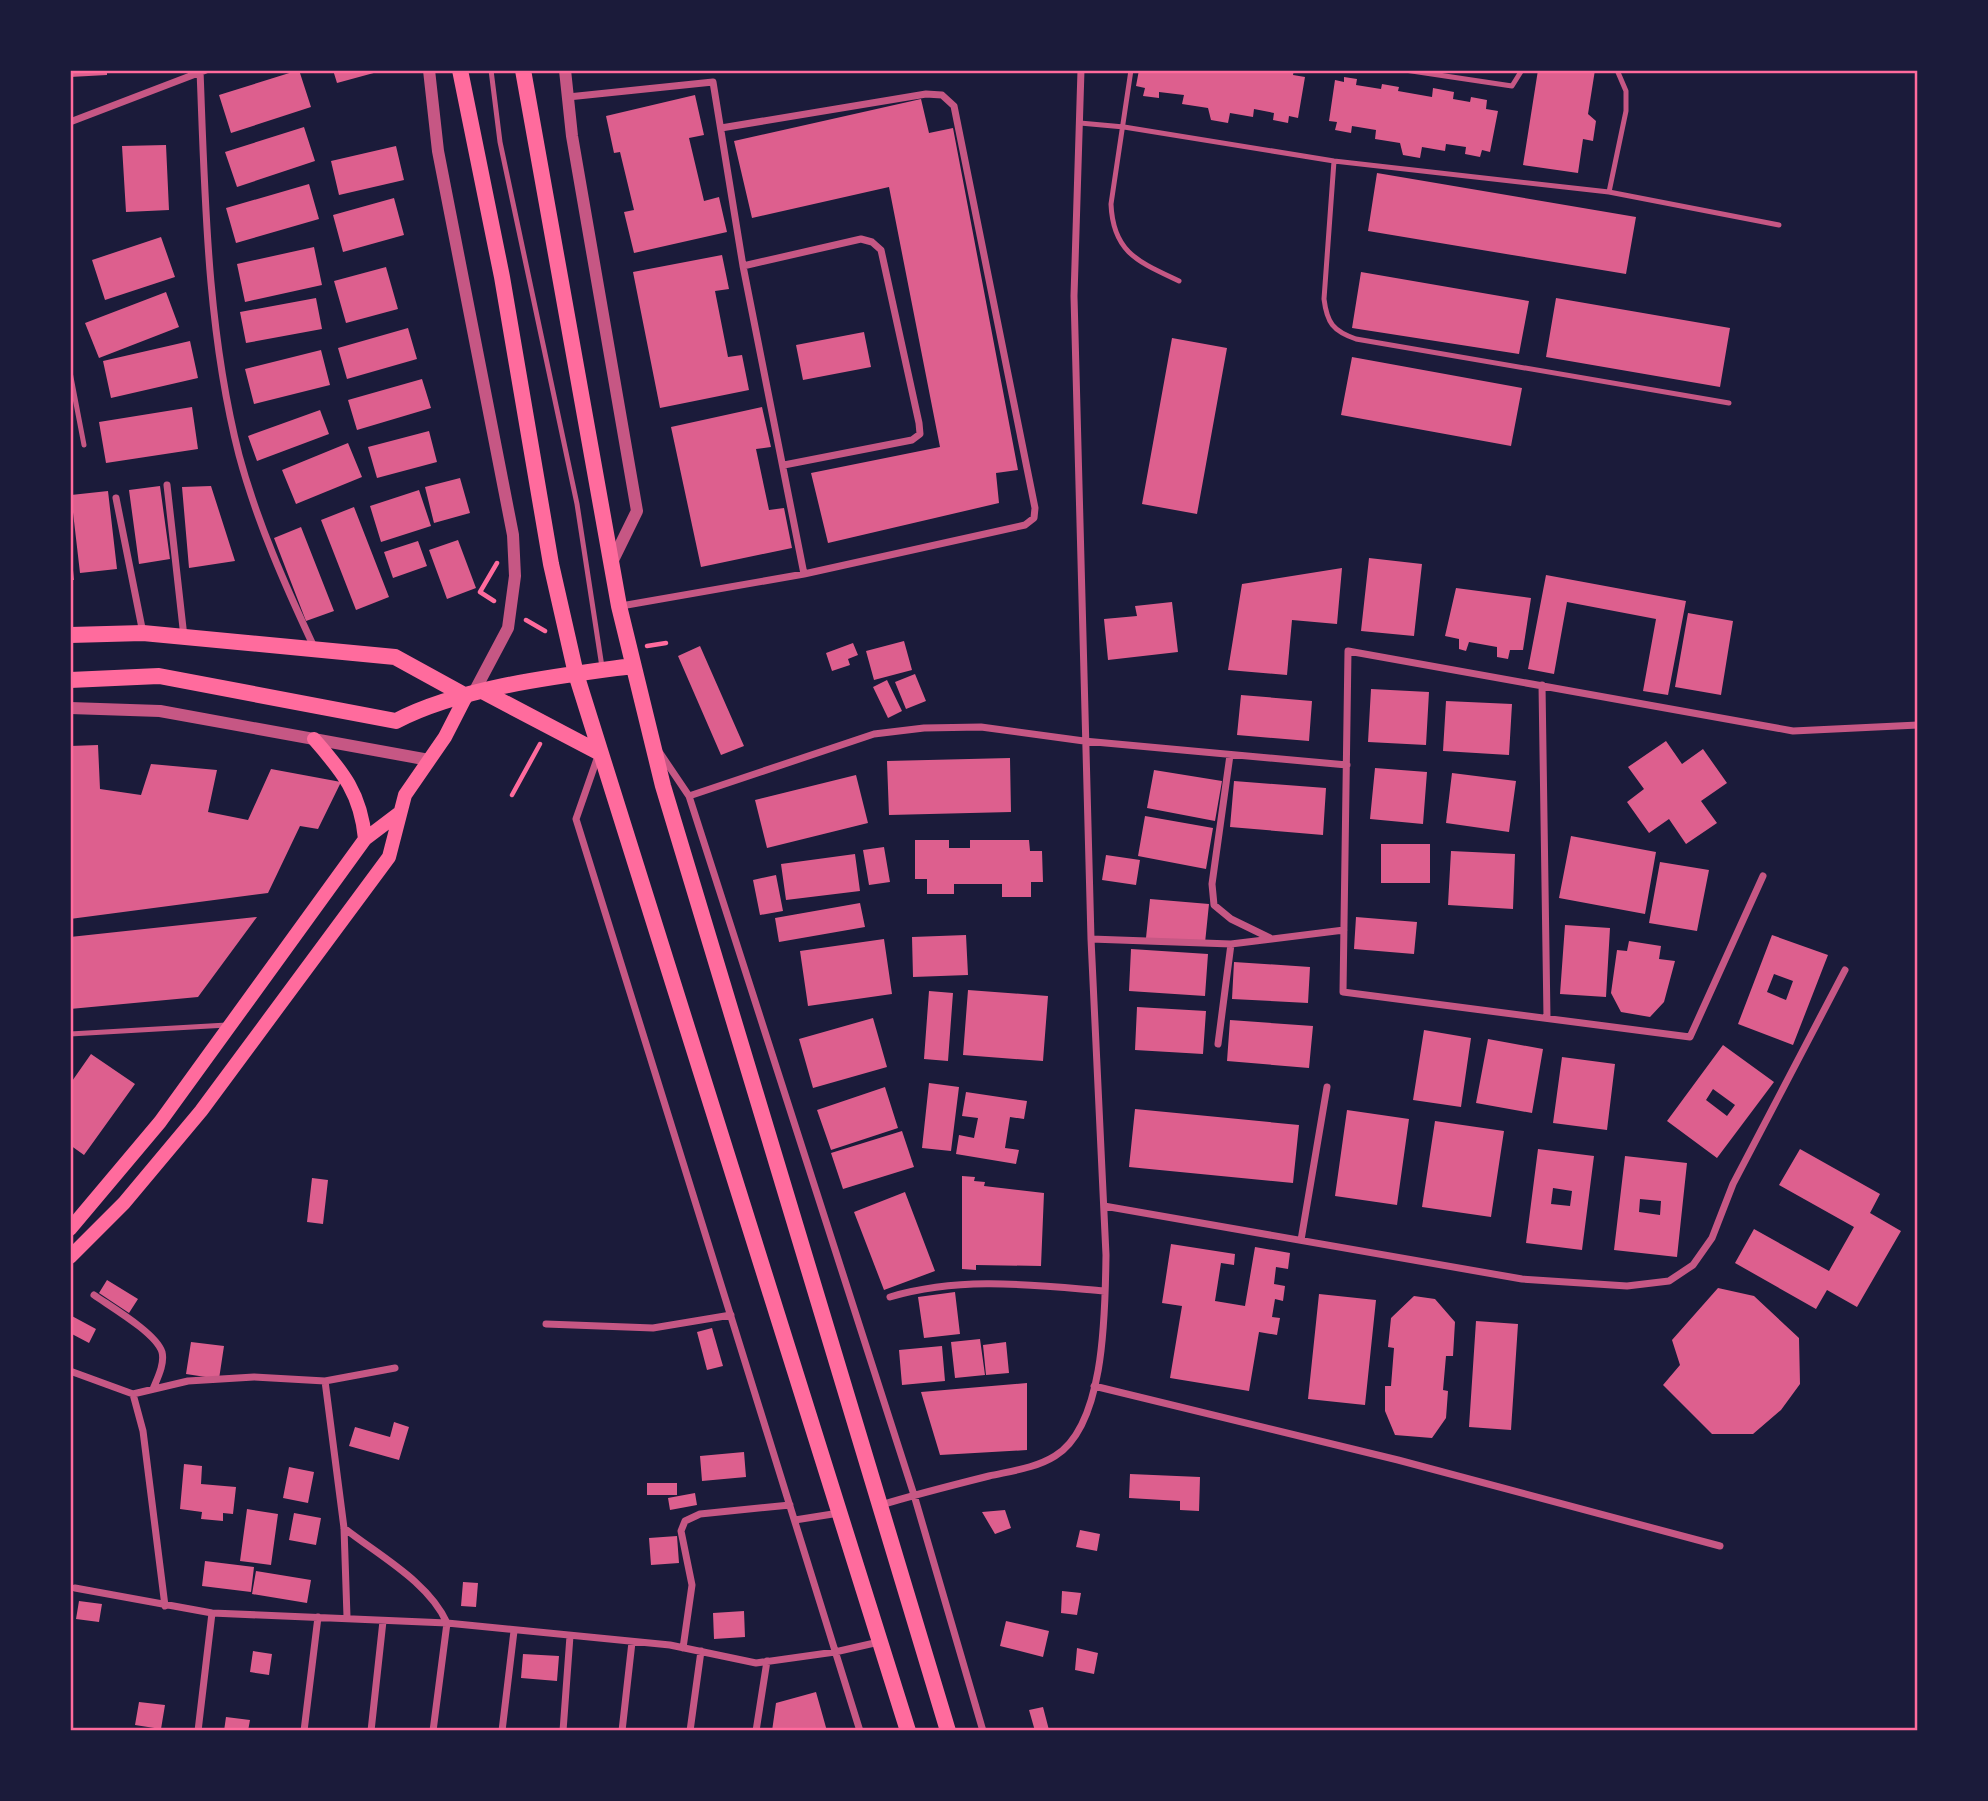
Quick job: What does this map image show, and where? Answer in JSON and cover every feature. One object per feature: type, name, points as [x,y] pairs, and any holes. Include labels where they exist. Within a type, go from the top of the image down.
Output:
[{"type":"main road","points":[[460,70],[502,277],[551,564],[576,674],[908,1731]]},
{"type":"main road","points":[[523,70],[632,666],[652,741],[948,1731]]},
{"type":"main road","points":[[70,635],[143,634],[395,657],[600,753]]},
{"type":"main road","points":[[70,680],[159,676],[396,721],[425,706],[474,694],[632,666]]},
{"type":"main road","points":[[70,1257],[124,1203],[201,1111],[389,857],[405,795],[474,694]]},
{"type":"main road","points":[[314,739],[343,772],[362,811],[365,839]]},
{"type":"main road","points":[[70,1229],[160,1122],[365,839],[398,814]]},
{"type":"street","points":[[429,70],[438,151],[513,535],[515,576],[508,628],[474,694]]},
{"type":"street","points":[[565,70],[637,511],[613,560]]},
{"type":"street","points":[[880,1505],[1030,1466],[1056,1456],[1074,1438],[1086,1414],[1094,1386],[1105,1316],[1104,1206],[1090,939],[1074,296],[1081,70]]},
{"type":"street","points":[[70,122],[202,71],[208,242],[221,367],[240,455],[274,561],[315,650]]},
{"type":"street","points":[[568,97],[713,82],[743,266],[804,574]]},
{"type":"street","points":[[619,606],[804,574],[1026,525],[1034,518],[1035,508],[954,106],[942,95],[926,94],[721,128]]},
{"type":"street","points":[[743,266],[861,239],[872,242],[881,250],[919,423],[920,434],[912,440],[784,465]]},
{"type":"street","points":[[167,485],[184,638]]},
{"type":"street","points":[[116,498],[143,634]]},
{"type":"street","points":[[1763,876],[1690,1037],[1343,992],[1348,651],[1793,731],[1918,725]]},
{"type":"street","points":[[1542,685],[1547,1018]]},
{"type":"street","points":[[70,708],[160,711],[429,760]]},
{"type":"street","points":[[689,796],[874,734],[924,728],[981,727],[1084,741],[1346,765]]},
{"type":"street","points":[[652,741],[689,796],[914,1495],[983,1731]]},
{"type":"street","points":[[600,753],[576,819],[860,1731]]},
{"type":"street","points":[[1230,755],[1212,884],[1214,905],[1231,919],[1270,939]]},
{"type":"street","points":[[1090,939],[1231,944],[1344,930]]},
{"type":"street","points":[[1218,1044],[1231,944]]},
{"type":"street","points":[[1104,1206],[1522,1279],[1627,1286],[1669,1282],[1693,1265],[1712,1238],[1733,1184],[1845,970]]},
{"type":"street","points":[[1301,1240],[1327,1087]]},
{"type":"street","points":[[890,1297],[925,1287],[995,1281],[1105,1292]]},
{"type":"street","points":[[94,1295],[152,1338],[162,1352],[162,1364],[153,1390]]},
{"type":"street","points":[[546,1324],[653,1328],[732,1315]]},
{"type":"street","points":[[70,1371],[134,1394],[188,1381],[254,1377],[325,1381],[395,1368]]},
{"type":"street","points":[[325,1381],[344,1528],[347,1617]]},
{"type":"street","points":[[1094,1386],[1398,1460],[1720,1546]]},
{"type":"street","points":[[134,1394],[143,1431],[165,1606]]},
{"type":"street","points":[[683,1648],[692,1585],[681,1531],[685,1521],[700,1514],[790,1505]]},
{"type":"street","points":[[795,1520],[840,1513]]},
{"type":"street","points":[[344,1528],[419,1586],[441,1609],[447,1623],[433,1731]]},
{"type":"street","points":[[75,1588],[212,1613],[447,1623],[683,1648],[756,1662],[835,1652],[880,1642]]},
{"type":"street","points":[[198,1731],[212,1613]]},
{"type":"street","points":[[304,1731],[318,1617]]},
{"type":"street","points":[[371,1731],[383,1620]]},
{"type":"street","points":[[502,1731],[514,1631]]},
{"type":"street","points":[[563,1731],[570,1636]]},
{"type":"street","points":[[622,1731],[632,1642]]},
{"type":"street","points":[[690,1731],[701,1651]]},
{"type":"street","points":[[756,1731],[767,1661]]},
{"type":"lane","points":[[491,70],[500,142],[577,504],[602,670]]},
{"type":"lane","points":[[1131,70],[1111,204],[1112,226],[1123,249],[1144,265],[1179,281]]},
{"type":"lane","points":[[1405,70],[1512,86],[1522,70]]},
{"type":"lane","points":[[1609,192],[1626,111],[1626,91],[1617,70]]},
{"type":"lane","points":[[1080,123],[1124,127],[1334,161],[1609,192],[1779,225]]},
{"type":"lane","points":[[1334,161],[1324,299],[1326,318],[1336,332],[1356,339],[1729,403]]},
{"type":"lane","points":[[70,372],[84,445]]},
{"type":"lane","points":[[70,1034],[231,1025]]},
{"type":"path","points":[[650,645],[666,643]]},
{"type":"building","points":[[70,70],[107,70],[107,75],[70,77]]},
{"type":"building","points":[[299,70],[311,107],[231,133],[219,95]]},
{"type":"building","points":[[333,70],[381,70],[381,71],[337,83]]},
{"type":"building","points":[[1139,70],[1294,70],[1293,75],[1305,77],[1298,118],[1289,116],[1288,123],[1273,120],[1274,113],[1254,109],[1253,117],[1230,113],[1228,123],[1211,120],[1208,108],[1182,104],[1184,95],[1159,92],[1159,98],[1143,96],[1145,88],[1136,86]]},
{"type":"building","points":[[1538,70],[1595,70],[1588,114],[1596,121],[1593,141],[1583,139],[1578,173],[1523,165]]},
{"type":"building","points":[[1344,77],[1357,79],[1356,85],[1381,89],[1382,84],[1399,87],[1398,91],[1432,97],[1433,88],[1454,92],[1453,99],[1470,102],[1471,97],[1487,100],[1486,109],[1498,111],[1490,152],[1482,150],[1480,157],[1465,154],[1466,147],[1446,144],[1445,151],[1422,147],[1420,158],[1403,155],[1400,143],[1375,139],[1376,130],[1352,126],[1351,133],[1335,130],[1337,122],[1329,121],[1335,80],[1344,82]]},
{"type":"building","points":[[695,95],[704,135],[689,138],[704,201],[719,197],[727,232],[634,253],[624,212],[634,210],[620,152],[614,153],[606,116]]},
{"type":"building","points":[[921,99],[929,133],[953,128],[1018,470],[996,473],[999,503],[828,543],[811,473],[940,447],[889,187],[752,218],[734,141]]},
{"type":"building","points":[[304,127],[315,161],[237,187],[225,152]]},
{"type":"building","points":[[166,145],[169,210],[126,212],[122,146]]},
{"type":"building","points":[[396,146],[404,180],[339,195],[331,161]]},
{"type":"building","points":[[1377,173],[1636,217],[1626,274],[1368,231]]},
{"type":"building","points":[[309,184],[319,219],[236,243],[226,208]]},
{"type":"building","points":[[394,198],[404,235],[343,252],[333,215]]},
{"type":"building","points":[[161,237],[175,277],[105,300],[92,260]]},
{"type":"building","points":[[314,247],[322,285],[245,302],[237,264]]},
{"type":"building","points":[[722,255],[729,289],[715,291],[728,357],[742,355],[749,390],[660,408],[633,272]]},
{"type":"building","points":[[386,267],[398,309],[346,323],[334,281]]},
{"type":"building","points":[[1361,272],[1529,301],[1519,354],[1352,328]]},
{"type":"building","points":[[166,292],[179,327],[99,358],[85,323]]},
{"type":"building","points":[[316,298],[322,329],[246,343],[240,312]]},
{"type":"building","points":[[1556,298],[1730,328],[1720,387],[1546,357]]},
{"type":"building","points":[[408,328],[417,359],[347,379],[338,348]]},
{"type":"building","points":[[864,332],[871,367],[803,380],[796,345]]},
{"type":"building","points":[[1172,338],[1227,348],[1197,514],[1142,504]]},
{"type":"building","points":[[190,341],[198,378],[111,398],[103,361]]},
{"type":"building","points":[[321,350],[330,385],[254,404],[245,369]]},
{"type":"building","points":[[1352,357],[1522,388],[1511,446],[1341,415]]},
{"type":"building","points":[[422,379],[431,408],[357,430],[348,400]]},
{"type":"building","points":[[192,407],[198,449],[106,463],[99,422]]},
{"type":"building","points":[[762,407],[771,447],[756,449],[769,510],[784,508],[792,548],[701,567],[671,427]]},
{"type":"building","points":[[320,410],[329,434],[257,461],[248,436]]},
{"type":"building","points":[[429,431],[437,462],[377,478],[368,447]]},
{"type":"building","points":[[348,443],[362,477],[296,504],[282,470]]},
{"type":"building","points":[[460,478],[470,513],[434,523],[425,487]]},
{"type":"building","points":[[160,486],[170,559],[139,564],[129,490]]},
{"type":"building","points":[[211,486],[235,561],[189,568],[182,487]]},
{"type":"building","points":[[419,490],[431,526],[381,542],[370,506]]},
{"type":"building","points":[[108,491],[117,569],[80,573],[71,495]]},
{"type":"building","points":[[354,507],[389,597],[356,610],[321,520]]},
{"type":"building","points":[[301,527],[334,611],[306,621],[274,538]]},
{"type":"building","points":[[458,540],[476,588],[447,599],[429,550]]},
{"type":"building","points":[[418,541],[427,566],[393,578],[384,552]]},
{"type":"building","points":[[1369,558],[1422,564],[1414,636],[1361,631]]},
{"type":"building","points":[[72,560],[74,580],[70,580]]},
{"type":"building","points":[[1342,568],[1337,624],[1292,620],[1287,675],[1228,670],[1242,584]]},
{"type":"building","points":[[1546,575],[1686,601],[1668,695],[1643,691],[1656,619],[1567,602],[1554,674],[1528,669]]},
{"type":"building","points":[[1456,588],[1531,598],[1523,650],[1510,650],[1508,659],[1497,657],[1497,647],[1469,642],[1466,651],[1459,649],[1459,639],[1445,636]]},
{"type":"building","points":[[1172,602],[1178,652],[1108,660],[1104,619],[1137,616],[1135,606]]},
{"type":"building","points":[[1688,613],[1733,621],[1721,695],[1675,687]]},
{"type":"building","points":[[904,641],[912,670],[874,680],[866,651]]},
{"type":"building","points":[[853,643],[858,655],[848,659],[850,665],[832,671],[826,653]]},
{"type":"building","points":[[700,646],[744,746],[721,755],[678,656]]},
{"type":"building","points":[[915,674],[926,701],[906,709],[895,682]]},
{"type":"building","points":[[887,680],[902,711],[888,718],[873,687]]},
{"type":"building","points":[[1371,689],[1429,692],[1426,745],[1368,742]]},
{"type":"building","points":[[1241,695],[1312,701],[1309,741],[1237,735]]},
{"type":"building","points":[[1446,701],[1512,704],[1509,755],[1443,751]]},
{"type":"building","points":[[1666,741],[1682,764],[1703,749],[1727,783],[1701,801],[1717,823],[1686,844],[1669,819],[1649,833],[1627,802],[1644,789],[1628,767]]},
{"type":"building","points":[[98,745],[100,789],[141,795],[151,764],[217,770],[208,812],[248,820],[271,769],[341,782],[318,829],[300,826],[268,893],[70,919],[70,746]]},
{"type":"building","points":[[1010,758],[1011,812],[889,815],[887,761]]},
{"type":"building","points":[[1375,768],[1427,772],[1423,824],[1370,819]]},
{"type":"building","points":[[1154,770],[1222,781],[1215,821],[1147,808]]},
{"type":"building","points":[[1452,773],[1516,781],[1509,832],[1446,823]]},
{"type":"building","points":[[856,775],[868,823],[767,848],[755,800]]},
{"type":"building","points":[[1234,781],[1326,788],[1323,835],[1230,827]]},
{"type":"building","points":[[1145,816],[1213,828],[1206,869],[1138,856]]},
{"type":"building","points":[[1571,836],[1656,852],[1645,914],[1559,898]]},
{"type":"building","points":[[915,840],[949,840],[949,848],[970,848],[970,840],[1029,840],[1030,851],[1042,851],[1043,882],[1031,882],[1031,897],[1002,897],[1002,884],[954,884],[954,894],[927,894],[927,879],[915,879]]},
{"type":"building","points":[[1381,844],[1430,844],[1430,883],[1381,883]]},
{"type":"building","points":[[884,847],[890,882],[869,885],[863,850]]},
{"type":"building","points":[[1451,851],[1515,854],[1513,909],[1448,905]]},
{"type":"building","points":[[855,854],[860,891],[786,900],[781,864]]},
{"type":"building","points":[[1106,855],[1140,860],[1136,885],[1102,880]]},
{"type":"building","points":[[1660,862],[1709,870],[1697,931],[1649,923]]},
{"type":"building","points":[[776,875],[783,911],[760,915],[753,880]]},
{"type":"building","points":[[1150,899],[1209,904],[1205,943],[1146,938]]},
{"type":"building","points":[[860,903],[865,927],[779,942],[775,918]]},
{"type":"building","points":[[257,917],[198,997],[70,1009],[70,937]]},
{"type":"building","points":[[1356,917],[1417,922],[1414,954],[1354,949]]},
{"type":"building","points":[[1565,925],[1610,928],[1606,997],[1560,994]]},
{"type":"building","points":[[966,935],[968,975],[913,977],[912,937]]},
{"type":"building","points":[[1772,935],[1828,955],[1793,1045],[1738,1024]],"holes":[[[1774,974],[1793,981],[1786,1000],[1767,992]]]},
{"type":"building","points":[[884,939],[892,994],[808,1006],[800,951]]},
{"type":"building","points":[[1629,941],[1661,946],[1659,959],[1675,961],[1664,1002],[1650,1017],[1621,1012],[1611,993],[1617,950],[1627,951]]},
{"type":"building","points":[[1131,949],[1208,954],[1205,996],[1129,991]]},
{"type":"building","points":[[1234,962],[1310,967],[1308,1003],[1232,999]]},
{"type":"building","points":[[968,990],[1048,996],[1043,1061],[963,1055]]},
{"type":"building","points":[[929,991],[953,993],[948,1061],[924,1059]]},
{"type":"building","points":[[1137,1007],[1206,1011],[1203,1054],[1135,1050]]},
{"type":"building","points":[[873,1018],[887,1067],[813,1088],[799,1039]]},
{"type":"building","points":[[1230,1020],[1313,1026],[1309,1068],[1227,1061]]},
{"type":"building","points":[[1424,1030],[1471,1038],[1461,1107],[1413,1100]]},
{"type":"building","points":[[1488,1039],[1543,1049],[1532,1113],[1476,1103]]},
{"type":"building","points":[[1723,1045],[1774,1082],[1717,1158],[1667,1121]],"holes":[[[1713,1089],[1735,1105],[1727,1116],[1706,1100]]]},
{"type":"building","points":[[91,1054],[135,1084],[84,1155],[70,1145],[70,1084]]},
{"type":"building","points":[[1562,1057],[1615,1064],[1607,1130],[1553,1123]]},
{"type":"building","points":[[929,1083],[959,1087],[951,1151],[922,1148]]},
{"type":"building","points":[[885,1087],[898,1128],[831,1150],[817,1110]]},
{"type":"building","points":[[966,1092],[1027,1101],[1024,1119],[1010,1117],[1005,1148],[1019,1150],[1016,1164],[956,1154],[959,1135],[974,1138],[978,1118],[962,1116]]},
{"type":"building","points":[[1135,1109],[1299,1125],[1293,1183],[1129,1167]]},
{"type":"building","points":[[1347,1110],[1409,1119],[1397,1205],[1335,1196]]},
{"type":"building","points":[[1435,1121],[1504,1131],[1491,1217],[1422,1207]]},
{"type":"building","points":[[902,1131],[914,1167],[843,1189],[831,1153]]},
{"type":"building","points":[[1538,1149],[1594,1156],[1582,1250],[1526,1243]],"holes":[[[1553,1188],[1572,1191],[1570,1206],[1551,1204]]]},
{"type":"building","points":[[1800,1149],[1880,1194],[1870,1213],[1901,1231],[1857,1307],[1827,1290],[1816,1309],[1735,1263],[1754,1229],[1829,1271],[1854,1227],[1779,1185]]},
{"type":"building","points":[[1625,1156],[1687,1163],[1677,1257],[1614,1250]],"holes":[[[1640,1199],[1661,1201],[1660,1215],[1639,1212]]]},
{"type":"building","points":[[962,1176],[975,1177],[974,1181],[985,1182],[984,1186],[1044,1193],[1041,1266],[976,1265],[976,1270],[962,1269]]},
{"type":"building","points":[[312,1178],[328,1180],[323,1224],[307,1222]]},
{"type":"building","points":[[905,1192],[935,1271],[884,1290],[854,1212]]},
{"type":"building","points":[[1171,1244],[1235,1254],[1234,1265],[1221,1263],[1215,1301],[1245,1306],[1255,1247],[1290,1253],[1288,1269],[1276,1267],[1274,1284],[1285,1286],[1283,1301],[1275,1299],[1272,1317],[1280,1318],[1277,1335],[1259,1332],[1249,1391],[1170,1378],[1182,1306],[1162,1303]]},
{"type":"building","points":[[107,1280],[138,1299],[129,1313],[99,1293]]},
{"type":"building","points":[[1718,1288],[1754,1296],[1799,1338],[1800,1384],[1781,1410],[1753,1434],[1712,1434],[1663,1385],[1680,1365],[1672,1340]]},
{"type":"building","points":[[955,1292],[960,1334],[924,1338],[918,1297]]},
{"type":"building","points":[[1319,1294],[1376,1300],[1365,1405],[1308,1399]]},
{"type":"building","points":[[1414,1296],[1435,1299],[1455,1322],[1453,1356],[1446,1356],[1443,1390],[1448,1391],[1446,1418],[1432,1438],[1395,1435],[1385,1411],[1385,1386],[1391,1386],[1394,1348],[1388,1347],[1391,1318]]},
{"type":"building","points":[[70,1315],[96,1329],[89,1343],[70,1333]]},
{"type":"building","points":[[1476,1321],[1518,1324],[1511,1430],[1469,1427]]},
{"type":"building","points":[[712,1328],[723,1366],[707,1370],[697,1332]]},
{"type":"building","points":[[980,1339],[985,1375],[955,1378],[951,1342]]},
{"type":"building","points":[[191,1342],[224,1346],[219,1379],[186,1374]]},
{"type":"building","points":[[1006,1342],[1009,1373],[986,1375],[983,1345]]},
{"type":"building","points":[[942,1346],[945,1381],[902,1385],[899,1350]]},
{"type":"building","points":[[1027,1383],[1027,1450],[940,1455],[921,1392]]},
{"type":"building","points":[[394,1422],[409,1427],[399,1460],[349,1446],[355,1427],[390,1437]]},
{"type":"building","points":[[744,1452],[746,1477],[702,1481],[700,1456]]},
{"type":"building","points":[[184,1464],[202,1466],[201,1484],[236,1487],[233,1514],[223,1513],[223,1521],[201,1519],[202,1512],[180,1509]]},
{"type":"building","points":[[289,1467],[314,1472],[308,1503],[283,1498]]},
{"type":"building","points":[[1130,1474],[1200,1477],[1199,1511],[1180,1510],[1180,1501],[1129,1498]]},
{"type":"building","points":[[647,1483],[677,1483],[677,1495],[647,1495]]},
{"type":"building","points":[[695,1493],[697,1505],[670,1510],[668,1498]]},
{"type":"building","points":[[247,1509],[278,1514],[271,1565],[240,1561]]},
{"type":"building","points":[[1005,1510],[1011,1528],[995,1534],[982,1512]]},
{"type":"building","points":[[294,1513],[321,1518],[316,1545],[289,1540]]},
{"type":"building","points":[[1080,1530],[1100,1534],[1097,1551],[1076,1547]]},
{"type":"building","points":[[677,1536],[679,1563],[651,1565],[649,1538]]},
{"type":"building","points":[[205,1561],[254,1567],[251,1592],[202,1586]]},
{"type":"building","points":[[256,1571],[311,1580],[307,1603],[252,1594]]},
{"type":"building","points":[[463,1582],[478,1583],[476,1607],[461,1606]]},
{"type":"building","points":[[1062,1591],[1081,1593],[1077,1615],[1061,1613]]},
{"type":"building","points":[[79,1601],[102,1604],[99,1622],[76,1619]]},
{"type":"building","points":[[744,1611],[745,1637],[714,1639],[713,1613]]},
{"type":"building","points":[[1006,1621],[1049,1631],[1043,1657],[1000,1646]]},
{"type":"building","points":[[1077,1648],[1098,1653],[1094,1674],[1075,1670]]},
{"type":"building","points":[[253,1651],[272,1654],[269,1675],[250,1672]]},
{"type":"building","points":[[523,1654],[559,1656],[557,1681],[521,1678]]},
{"type":"building","points":[[816,1692],[827,1731],[772,1731],[776,1703]]},
{"type":"building","points":[[139,1702],[165,1705],[161,1729],[135,1725]]},
{"type":"building","points":[[1043,1707],[1049,1730],[1035,1731],[1029,1710]]},
{"type":"building","points":[[226,1717],[250,1720],[248,1731],[224,1731]]}]
